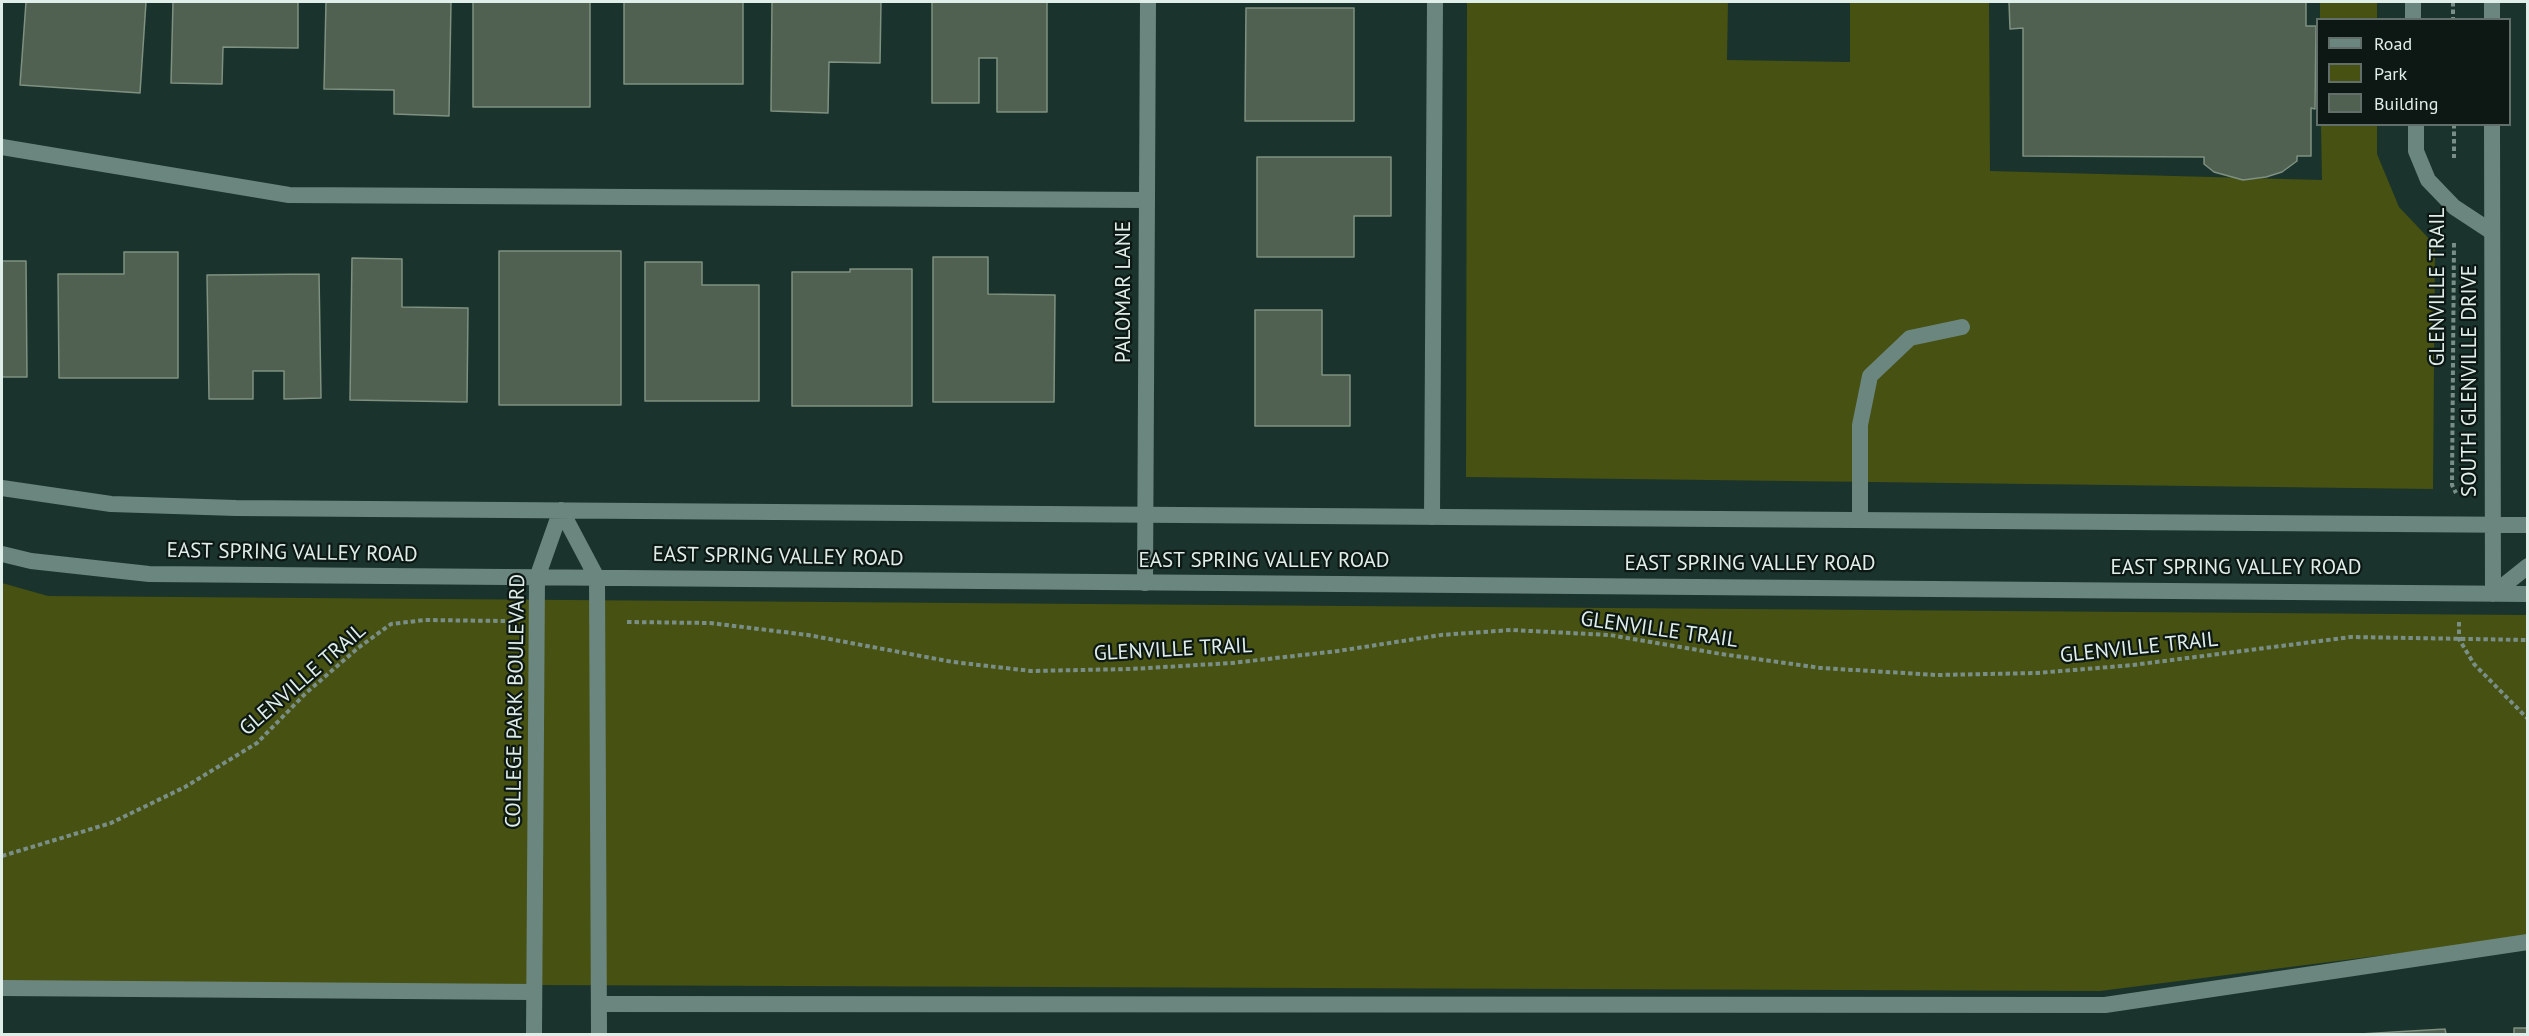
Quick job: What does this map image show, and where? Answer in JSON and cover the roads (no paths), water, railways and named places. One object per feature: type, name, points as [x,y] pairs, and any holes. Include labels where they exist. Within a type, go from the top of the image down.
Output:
[{"type":"street","name":"PALOMAR LANE","points":[[1145,583],[1148,2]]},
{"type":"street","points":[[1432,517],[1435,2]]},
{"type":"street","points":[[2413,2],[2413,18]]},
{"type":"street","points":[[2492,2],[2492,18]]},
{"type":"street","points":[[2415,126],[2416,151],[2428,180],[2454,207],[2492,232]]},
{"type":"street","name":"SOUTH GLENVILLE DRIVE","points":[[2492,126],[2493,594]]},
{"type":"street","points":[[2,147],[289,195],[1147,200]]},
{"type":"street","points":[[1860,519],[1860,425],[1870,376],[1910,338],[1962,327]]},
{"type":"street","name":"EAST SPRING VALLEY ROAD","points":[[2,488],[111,504],[236,508],[2528,525]]},
{"type":"street","points":[[561,510],[597,578],[599,1035]]},
{"type":"street","name":"COLLEGE PARK BOULEVARD","points":[[534,1035],[537,578],[561,510]]},
{"type":"street","name":"EAST SPRING VALLEY ROAD","points":[[2,554],[31,561],[149,574],[2528,594]]},
{"type":"street","points":[[2493,594],[2528,566]]},
{"type":"street","points":[[600,1004],[2105,1005],[2528,942]]},
{"type":"street","points":[[2,988],[534,992]]}]
